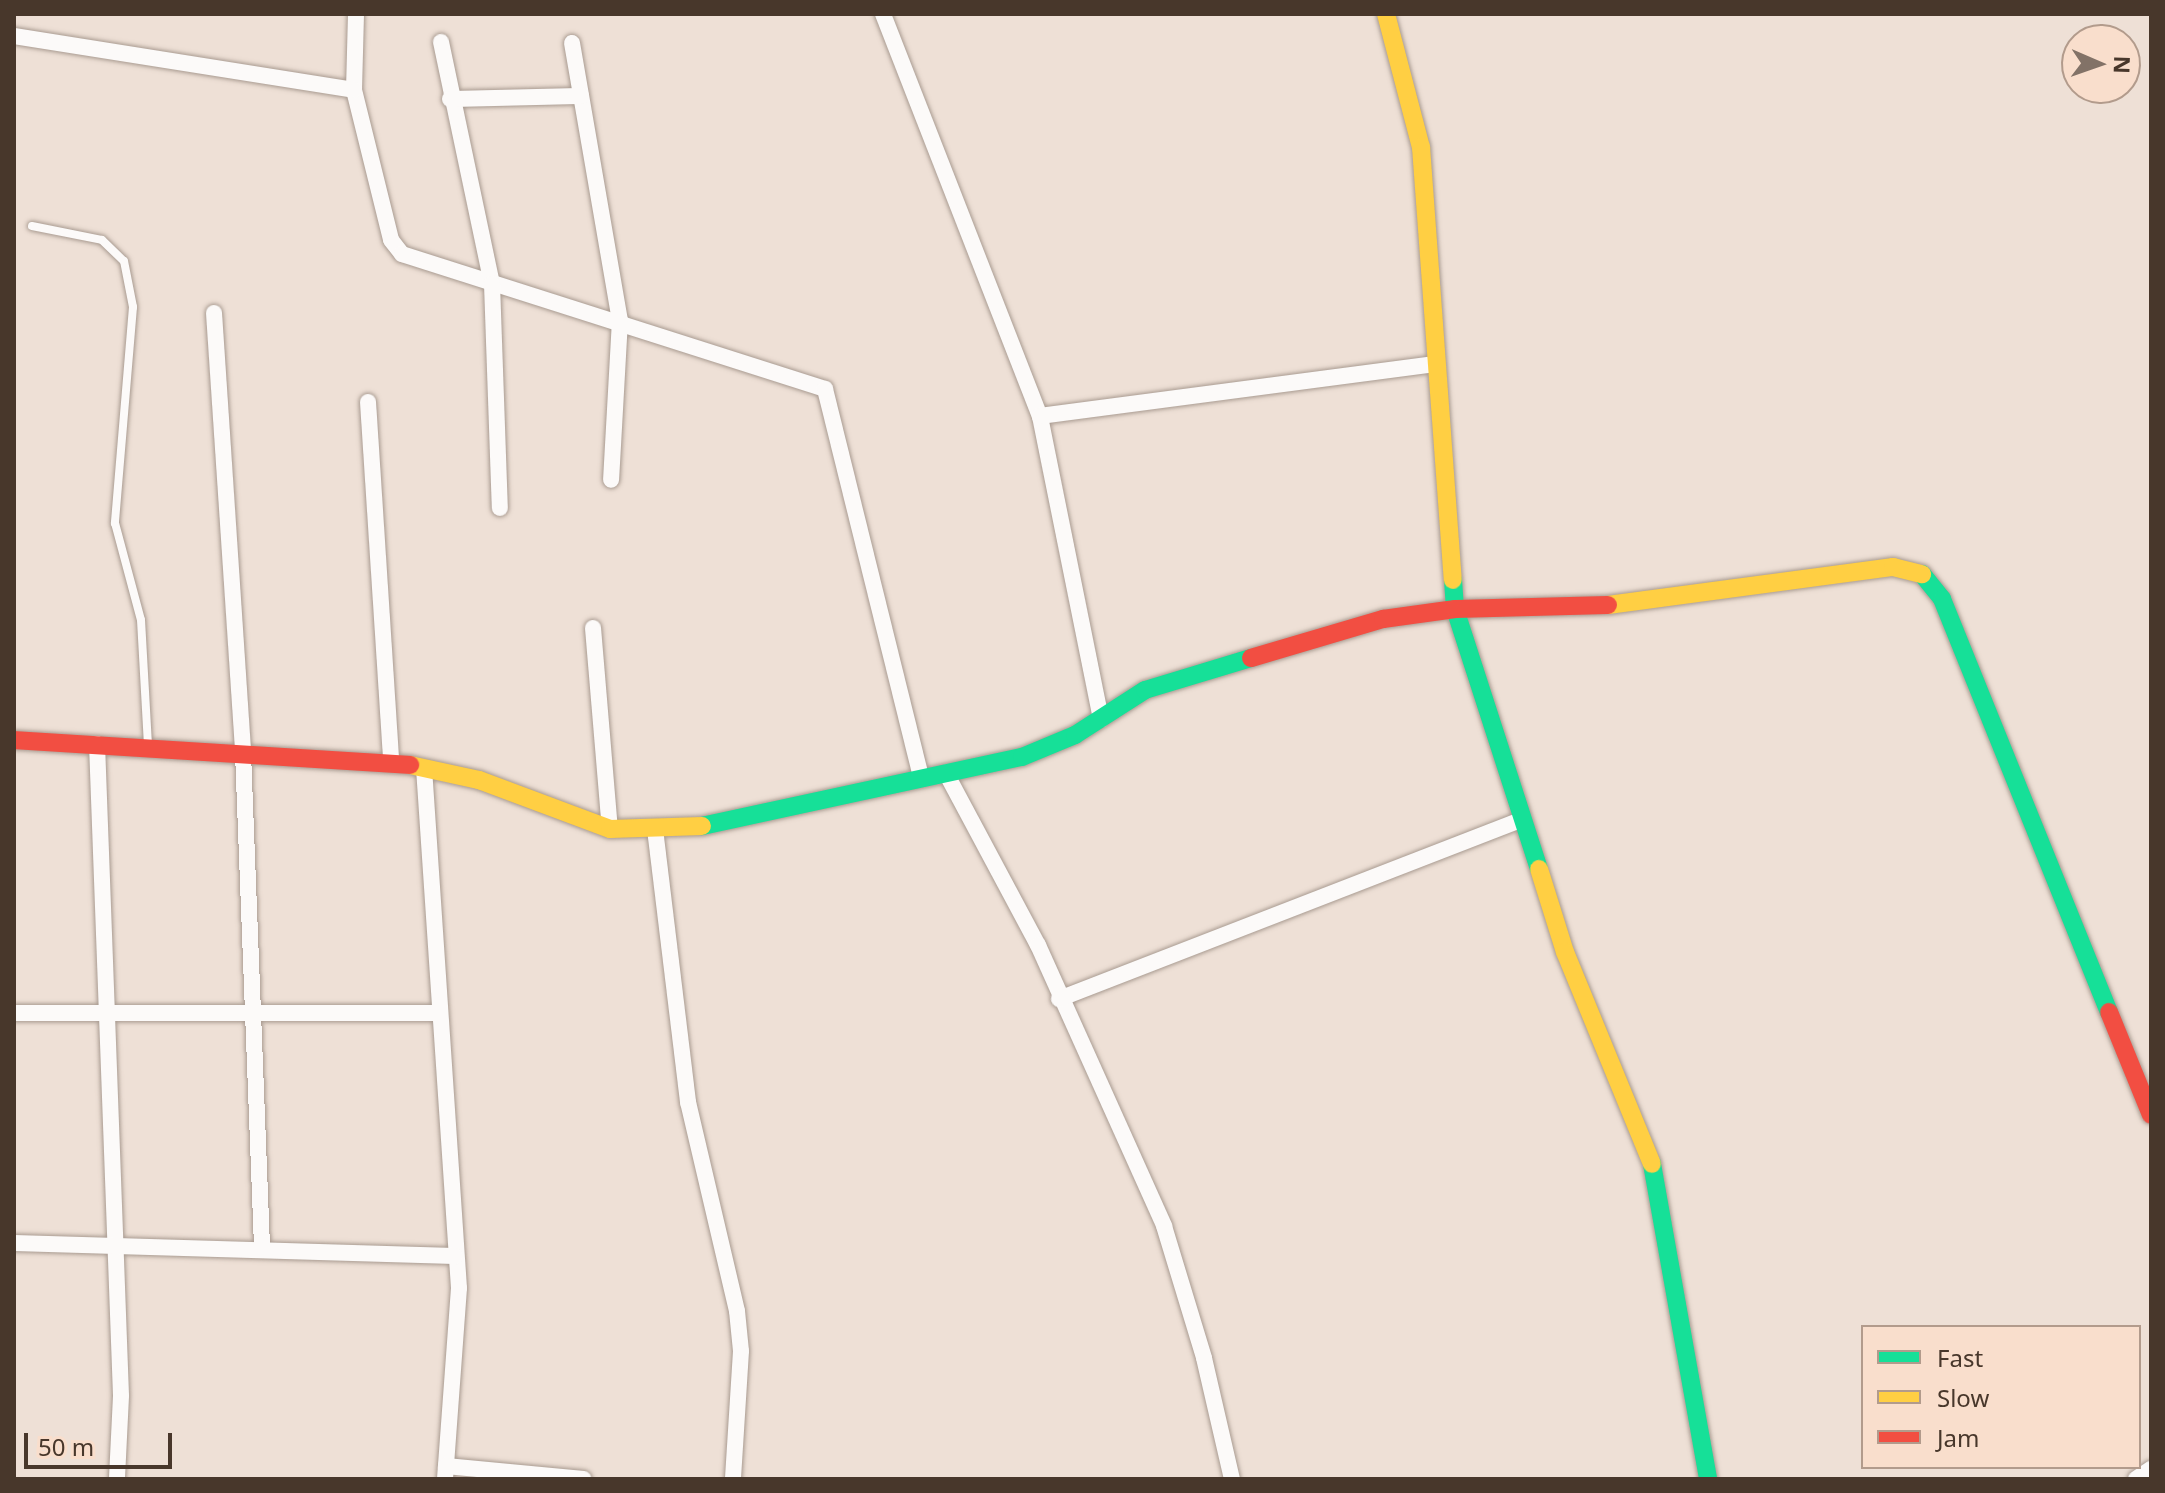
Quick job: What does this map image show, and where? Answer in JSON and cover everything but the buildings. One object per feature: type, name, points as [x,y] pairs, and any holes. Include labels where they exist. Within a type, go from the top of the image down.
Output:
[{"type":"street","points":[[356,14],[354,90],[391,240],[416,262],[620,320],[825,389],[921,778]]},
{"type":"street","points":[[883,14],[1040,416],[1101,719]]},
{"type":"street","points":[[1386,14],[1421,147],[1455,609],[1565,952],[1657,1177],[1708,1479]]},
{"type":"street","points":[[14,36],[354,90]]},
{"type":"street","points":[[441,42],[450,99],[492,284],[500,508]]},
{"type":"street","points":[[572,43],[620,320],[611,480]]},
{"type":"street","points":[[450,99],[581,96]]},
{"type":"street","points":[[214,313],[243,752],[262,1250]]},
{"type":"street","points":[[1040,416],[1437,364]]},
{"type":"street","points":[[368,402],[391,761]]},
{"type":"street","points":[[14,740],[391,761],[479,780],[610,829],[690,829],[1022,757],[1101,719],[1145,690],[1383,619],[1455,609],[1607,605],[1893,567],[1926,575],[1942,599],[2151,1115]]},
{"type":"street","points":[[593,628],[610,829]]},
{"type":"street","points":[[97,744],[121,1396],[117,1479]]},
{"type":"street","points":[[424,768],[459,1288],[446,1473],[583,1479]]},
{"type":"street","points":[[946,773],[1038,945],[1059,999],[1164,1226],[1204,1358],[1232,1479]]},
{"type":"street","points":[[1059,999],[1521,820]]},
{"type":"street","points":[[655,829],[688,1102],[737,1311],[741,1351],[733,1479]]},
{"type":"street","points":[[14,1013],[253,1016],[440,1013]]},
{"type":"street","points":[[14,1243],[455,1256]]},
{"type":"street","points":[[2136,1479],[2151,1469]]},
{"type":"lane","points":[[32,226],[102,240],[124,261],[133,307],[115,523],[141,620],[148,747]]},
{"type":"traffic: fast","points":[[1922,574],[1942,599],[2109,1012]]},
{"type":"traffic: fast","points":[[1453,580],[1455,609],[1539,869]]},
{"type":"traffic: fast","points":[[702,826],[1022,757],[1075,735],[1145,690],[1251,658]]},
{"type":"traffic: fast","points":[[1652,1164],[1708,1479]]},
{"type":"traffic: slow","points":[[1386,14],[1421,147],[1453,580]]},
{"type":"traffic: slow","points":[[1608,605],[1893,567],[1922,574]]},
{"type":"traffic: slow","points":[[410,765],[479,780],[610,829],[702,826]]},
{"type":"traffic: slow","points":[[1539,869],[1565,952],[1652,1164]]},
{"type":"traffic: jam","points":[[1251,658],[1383,619],[1455,609],[1608,605]]},
{"type":"traffic: jam","points":[[14,740],[410,765]]},
{"type":"traffic: jam","points":[[2109,1012],[2151,1115]]}]
